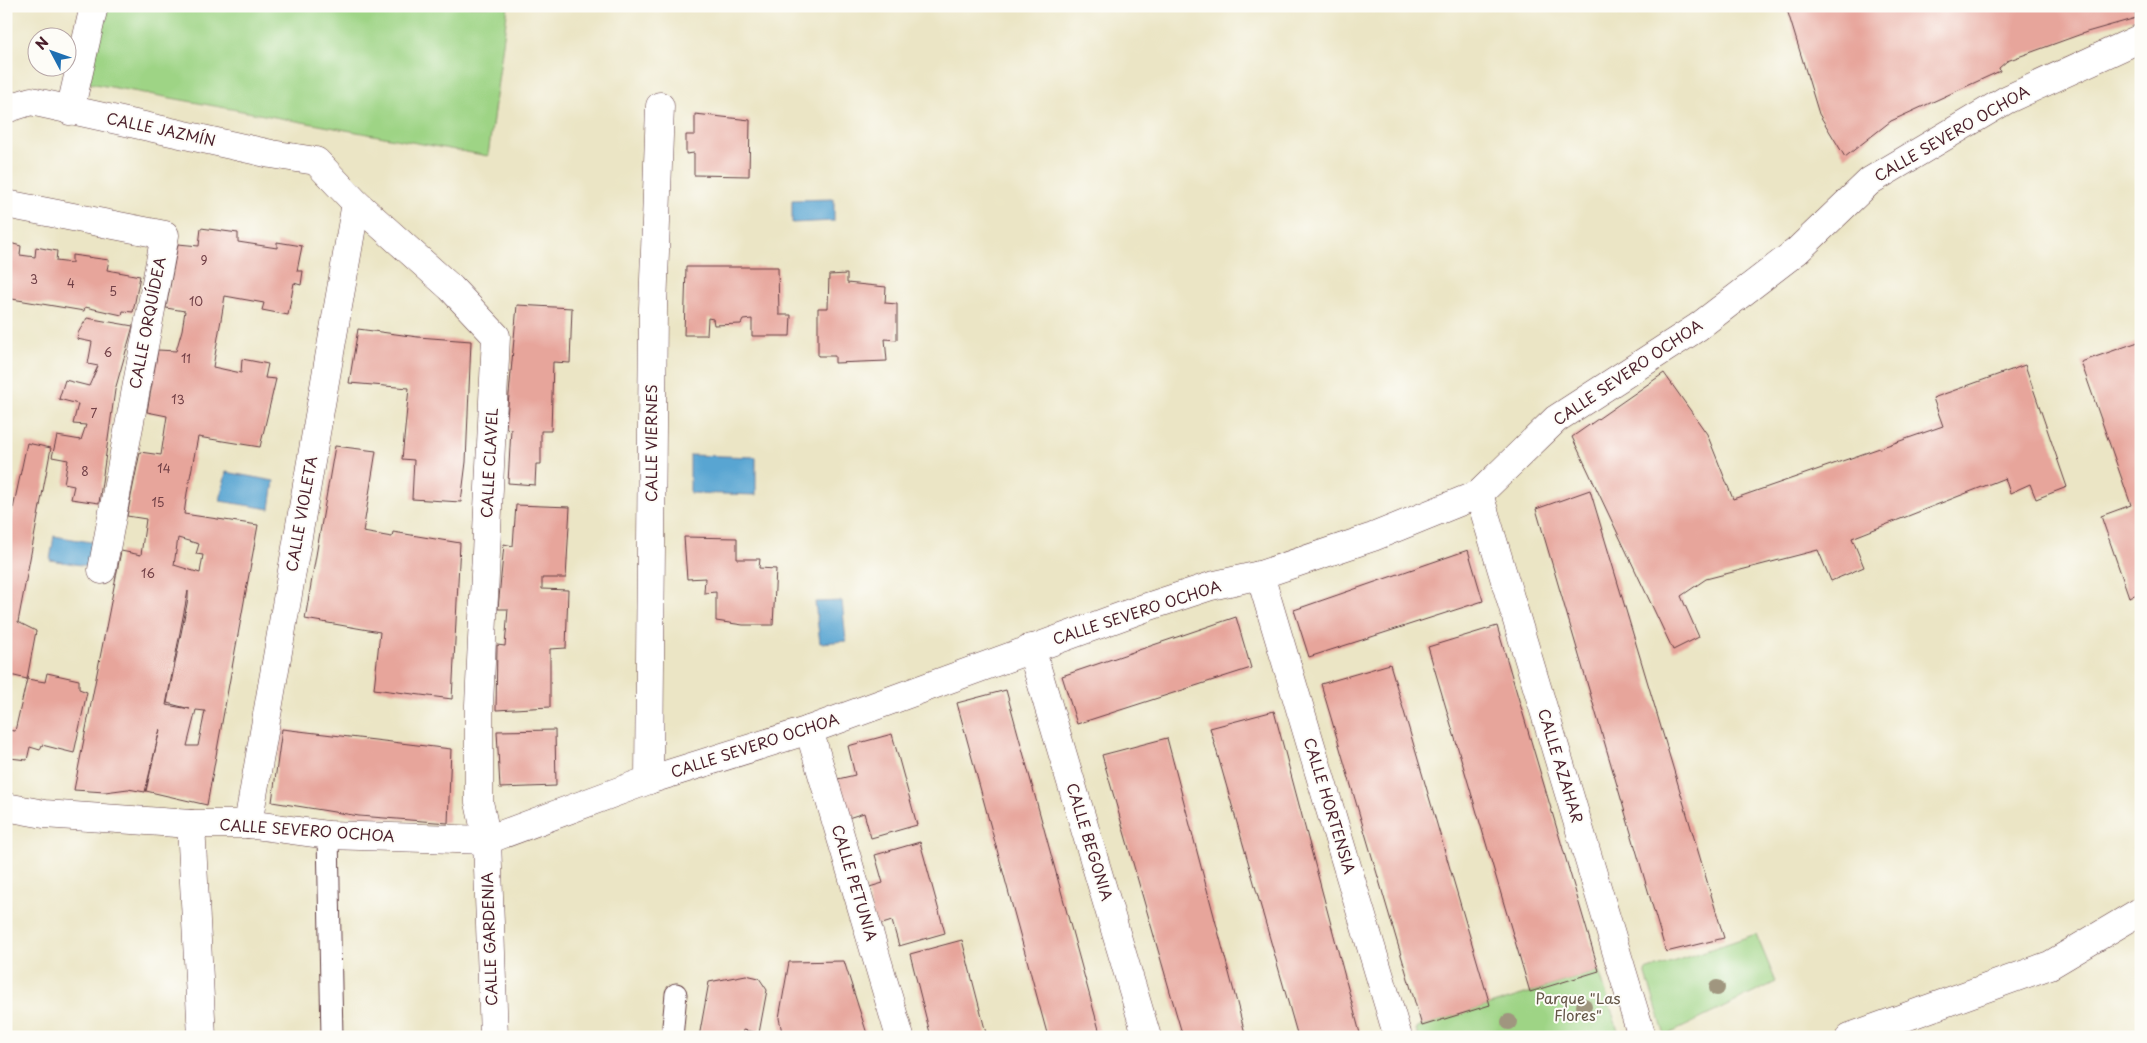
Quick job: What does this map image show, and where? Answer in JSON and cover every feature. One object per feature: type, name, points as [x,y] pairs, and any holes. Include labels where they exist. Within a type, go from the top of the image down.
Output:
[{"type":"street","points":[[70,111],[94,6]]},
{"type":"street","name":"CALLE SEVERO OCHOA","points":[[6,807],[44,814],[190,824],[248,824],[328,836],[487,840],[649,780],[809,730],[1031,648],[1211,586],[1260,575],[1373,537],[1479,494],[1556,419],[1698,327],[1797,251],[1870,180],[2006,100],[2141,38]]},
{"type":"street","name":"CALLE JAZMÍN","points":[[6,109],[31,101],[271,154],[316,161]]},
{"type":"street","name":"CALLE VIERNES","points":[[649,780],[653,309],[660,106]]},
{"type":"street","name":"CALLE CLAVEL","points":[[316,161],[356,203],[451,288],[496,336],[479,705],[479,802],[487,840]]},
{"type":"street","name":"CALLE VIOLETA","points":[[248,824],[356,203]]},
{"type":"street","name":"CALLE ORQUÍDEA","points":[[6,204],[165,235],[102,570]]},
{"type":"street","name":"CALLE AZAHAR","points":[[1479,494],[1642,1037]]},
{"type":"street","name":"CALLE HORTENSIA","points":[[1260,575],[1398,1037]]},
{"type":"street","name":"CALLE BEGONIA","points":[[1031,648],[1148,1037]]},
{"type":"street","name":"CALLE PETUNIA","points":[[809,730],[900,1037]]},
{"type":"street","points":[[190,824],[202,1037]]},
{"type":"street","name":"CALLE GARDENIA","points":[[487,840],[494,1037]]},
{"type":"street","points":[[1850,1037],[2050,965],[2141,911]]},
{"type":"lane","points":[[328,836],[332,1037]]},
{"type":"lane","points":[[672,1037],[676,994]]},
{"type":"green space","points":[[105,6],[508,6],[488,156],[89,83]]},
{"type":"green space","points":[[1756,934],[1776,982],[1665,1036],[1645,971]]},
{"type":"green space","name":"Parque \"Las Flores\"","points":[[1599,971],[1620,1037],[1418,1037],[1416,1029],[1422,1026]]},
{"type":"water","points":[[834,199],[834,221],[792,223],[792,200]]},
{"type":"water","points":[[690,455],[756,457],[756,495],[690,493]]},
{"type":"water","points":[[226,472],[274,481],[270,509],[220,501]]},
{"type":"water","points":[[54,536],[97,543],[93,567],[50,560]]},
{"type":"water","points":[[842,601],[846,641],[820,643],[815,602]]},
{"type":"building","points":[[1786,6],[2134,6],[2136,18],[2087,32],[2007,61],[1999,68],[2000,71],[1891,121],[1845,157],[1819,114]]},
{"type":"building","points":[[695,114],[750,120],[749,176],[694,175],[694,153],[686,154],[686,135],[695,135]]},
{"type":"building","points":[[201,228],[238,233],[238,242],[277,248],[277,242],[302,246],[297,271],[303,271],[301,285],[294,283],[288,315],[262,310],[264,303],[225,296],[213,367],[241,373],[242,359],[268,364],[265,378],[276,379],[260,447],[198,437],[187,493],[184,514],[258,525],[207,805],[146,791],[160,729],[145,792],[128,789],[105,792],[74,790],[121,551],[141,555],[146,519],[127,516],[140,452],[161,455],[167,416],[147,412],[158,350],[176,351],[182,330],[185,311],[166,308],[178,244],[199,246]],"holes":[[[178,538],[199,544],[196,554],[203,555],[200,573],[174,565]],[[188,591],[167,703],[190,709],[166,705]],[[196,710],[205,711],[198,746],[187,746]]]},
{"type":"building","points":[[6,242],[21,246],[20,255],[35,257],[36,247],[57,251],[56,261],[72,263],[72,255],[109,260],[107,270],[140,276],[133,312],[123,311],[122,315],[85,307],[84,311],[6,298]]},
{"type":"building","points":[[686,267],[778,267],[779,315],[791,315],[790,336],[752,336],[752,319],[743,320],[741,324],[714,325],[713,319],[708,318],[707,335],[684,335]]},
{"type":"building","points":[[847,274],[847,283],[886,287],[885,303],[897,304],[897,340],[885,339],[887,361],[835,363],[835,356],[818,356],[818,308],[828,308],[829,275]]},
{"type":"building","points":[[517,305],[572,308],[570,363],[553,362],[551,431],[541,431],[541,464],[536,464],[535,485],[508,483],[511,429],[506,428]]},
{"type":"building","points":[[87,318],[133,326],[115,390],[99,503],[71,499],[74,486],[64,484],[68,460],[52,457],[57,436],[81,440],[86,425],[73,424],[78,404],[59,399],[65,380],[89,386],[98,366],[88,364],[92,342],[77,339],[78,333]]},
{"type":"building","points":[[358,329],[418,337],[471,341],[466,462],[461,502],[412,499],[414,460],[402,459],[409,388],[349,383]]},
{"type":"building","points":[[2141,341],[2141,593],[2129,597],[2101,516],[2131,505],[2081,362]]},
{"type":"building","points":[[2025,365],[2067,487],[2036,499],[2030,484],[2010,493],[2005,478],[1852,538],[1864,567],[1831,581],[1818,550],[1706,579],[1681,596],[1699,637],[1673,650],[1572,437],[1664,373],[1707,434],[1733,499],[1943,426],[1933,398]]},
{"type":"building","points":[[27,443],[51,448],[18,622],[36,631],[27,679],[6,674],[6,542]]},
{"type":"building","points":[[335,446],[376,451],[363,532],[392,537],[393,532],[460,543],[452,699],[374,689],[380,632],[305,619]]},
{"type":"building","points":[[1590,490],[1724,938],[1666,952],[1536,509]]},
{"type":"building","points":[[516,505],[570,507],[566,578],[542,578],[542,589],[568,590],[566,648],[550,649],[550,707],[496,710],[497,645],[505,646],[508,609],[498,609],[504,544],[513,546]]},
{"type":"building","points":[[684,537],[737,538],[737,559],[760,559],[759,568],[776,569],[773,625],[743,625],[716,621],[716,592],[704,593],[705,578],[687,579]]},
{"type":"building","points":[[1468,550],[1483,601],[1309,657],[1294,610]]},
{"type":"building","points":[[1236,617],[1251,668],[1077,724],[1062,676]]},
{"type":"building","points":[[1497,626],[1599,971],[1530,992],[1428,647]]},
{"type":"building","points":[[1390,664],[1490,1005],[1422,1026],[1321,684]]},
{"type":"building","points":[[47,673],[79,680],[79,689],[87,692],[74,753],[42,745],[40,750],[30,747],[27,760],[10,758],[6,776],[6,730],[15,731],[27,679],[45,682]]},
{"type":"building","points":[[1006,690],[1101,1037],[1048,1037],[957,703]]},
{"type":"building","points":[[1274,711],[1361,1037],[1298,1037],[1210,728]]},
{"type":"building","points":[[282,729],[451,749],[448,823],[359,816],[272,802]]},
{"type":"building","points":[[555,730],[556,786],[500,788],[497,731]]},
{"type":"building","points":[[892,734],[917,825],[871,838],[864,813],[848,818],[838,779],[855,775],[848,746]]},
{"type":"building","points":[[1167,738],[1246,1037],[1183,1037],[1102,755]]},
{"type":"building","points":[[920,842],[945,933],[899,946],[892,921],[876,926],[866,888],[883,883],[875,855]]},
{"type":"building","points":[[962,940],[987,1037],[931,1037],[910,954]]},
{"type":"building","points":[[844,961],[868,1037],[783,1037],[779,1018],[789,962]]},
{"type":"building","points":[[746,975],[759,978],[767,990],[759,1033],[743,1030],[742,1037],[699,1037],[709,982]]}]
